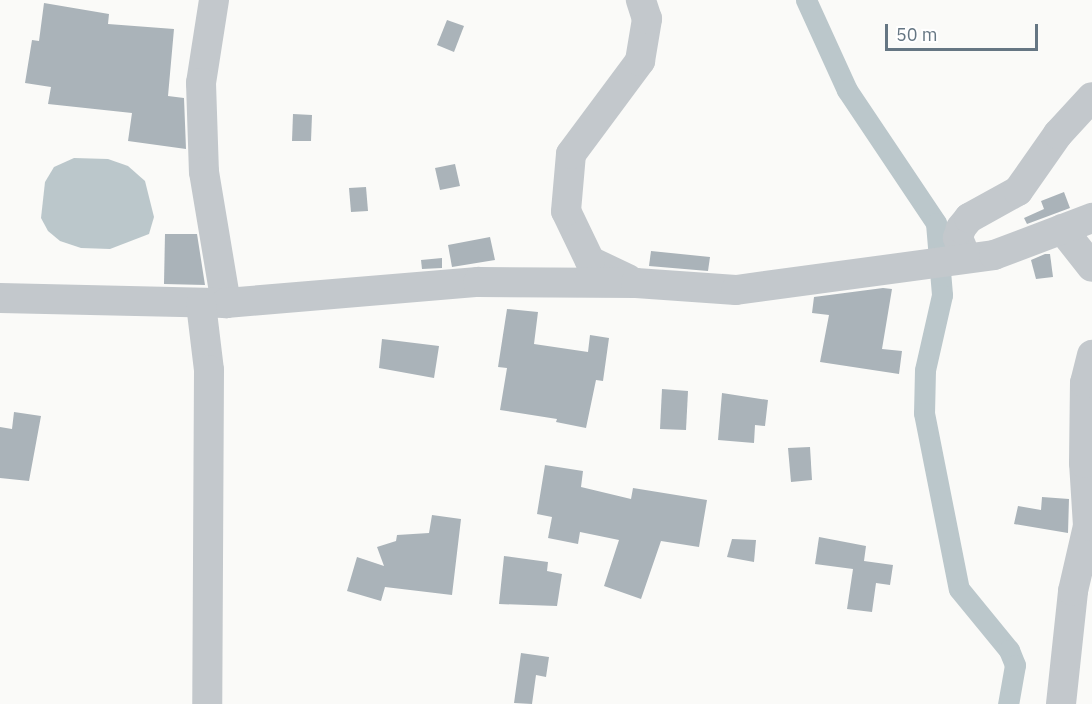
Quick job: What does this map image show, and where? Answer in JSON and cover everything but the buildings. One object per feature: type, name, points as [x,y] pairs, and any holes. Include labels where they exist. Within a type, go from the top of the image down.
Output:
[{"type":"street","points":[[207,704],[209,370],[214,304],[204,172],[201,83],[214,0]]},
{"type":"street","points":[[636,283],[590,261],[567,211],[571,154],[640,61],[647,19],[641,0]]},
{"type":"street","points":[[966,257],[958,238],[961,228],[969,218],[1018,191],[1058,134],[1092,97]]},
{"type":"street","points":[[0,298],[214,304],[478,282],[636,283],[736,290],[910,269],[966,257],[994,255],[1092,218]]},
{"type":"street","points":[[1062,229],[1092,267]]},
{"type":"street","points":[[1061,704],[1073,591],[1088,526],[1084,463],[1085,383],[1092,355]]},
{"type":"shaded area","points":[[74,158],[108,159],[128,166],[145,181],[154,217],[149,234],[110,249],[81,248],[60,241],[48,231],[41,218],[45,182],[54,167]]},
{"type":"waterway","points":[[806,0],[847,90],[936,223],[942,295],[925,370],[924,413],[959,589],[1009,650],[1015,665],[1008,704]]}]
